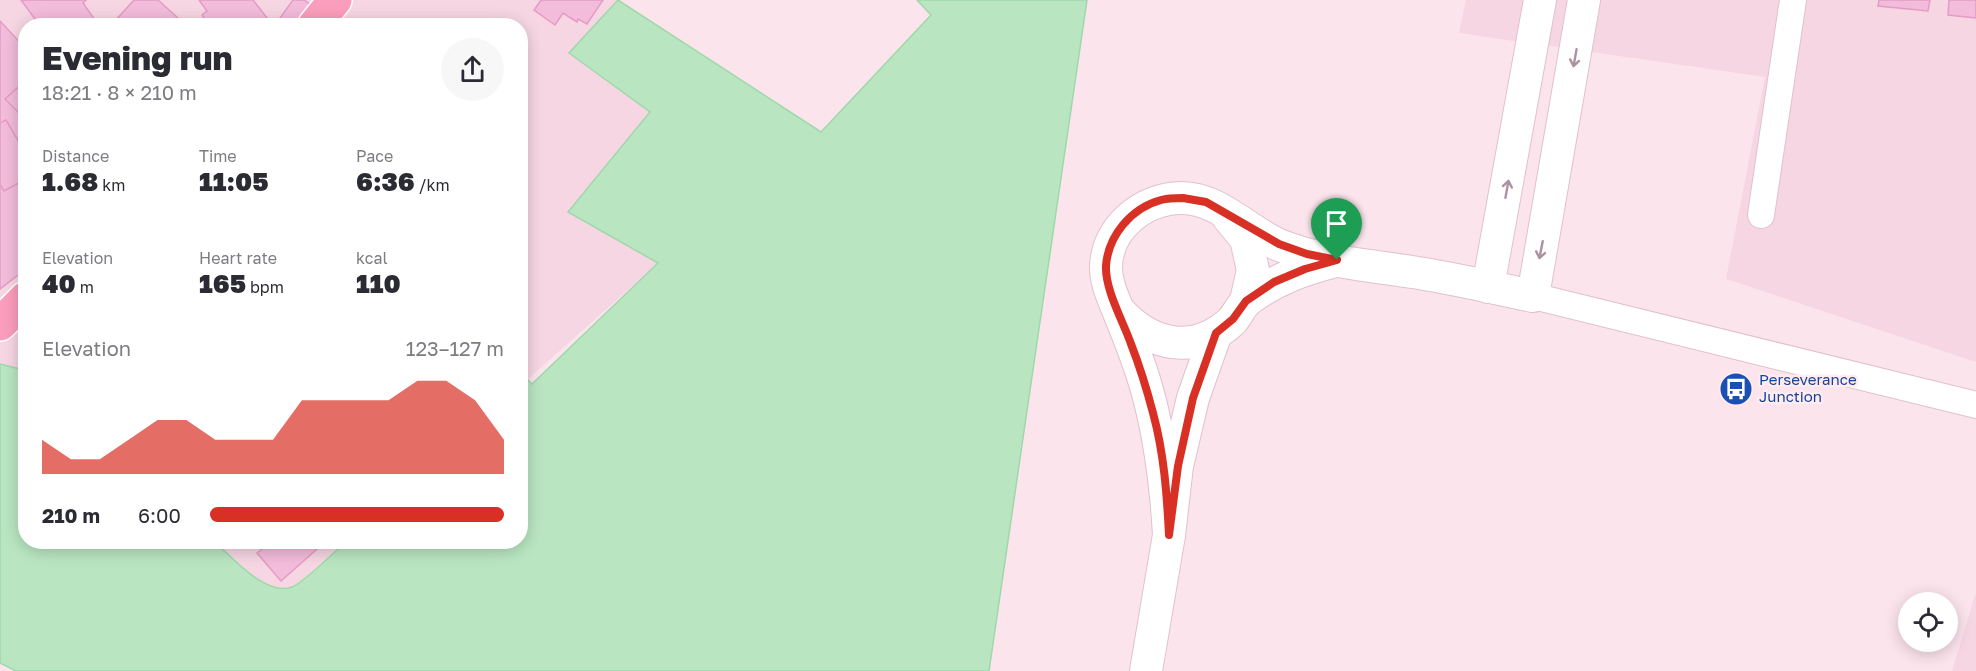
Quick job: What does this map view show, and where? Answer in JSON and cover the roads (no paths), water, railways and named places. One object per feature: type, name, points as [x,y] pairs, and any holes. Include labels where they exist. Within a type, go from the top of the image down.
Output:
[{"type":"main road","points":[[320,18],[335,0]]},
{"type":"main road","points":[[0,324],[18,306]]},
{"type":"street","points":[[1488,287],[1540,0]]},
{"type":"street","points":[[1533,296],[1584,0]]},
{"type":"street","points":[[1761,215],[1793,0]]},
{"type":"street","points":[[1169,535],[1167,497],[1155,420],[1145,383],[1109,289],[1106,267],[1111,244],[1122,225],[1139,209],[1161,200],[1183,198],[1206,202],[1251,230],[1279,244],[1307,254],[1415,272],[1533,296],[1976,405]]},
{"type":"street","points":[[1226,214],[1246,239],[1253,270],[1246,301]]},
{"type":"street","points":[[1118,310],[1133,326],[1152,338],[1174,343],[1196,341],[1216,333],[1233,319],[1246,301],[1274,282],[1305,269],[1337,260]]},
{"type":"street","points":[[1146,671],[1178,466],[1193,398],[1216,333]]},
{"type":"place","name":"Perseverance Junction","points":[[1736,389]]}]
